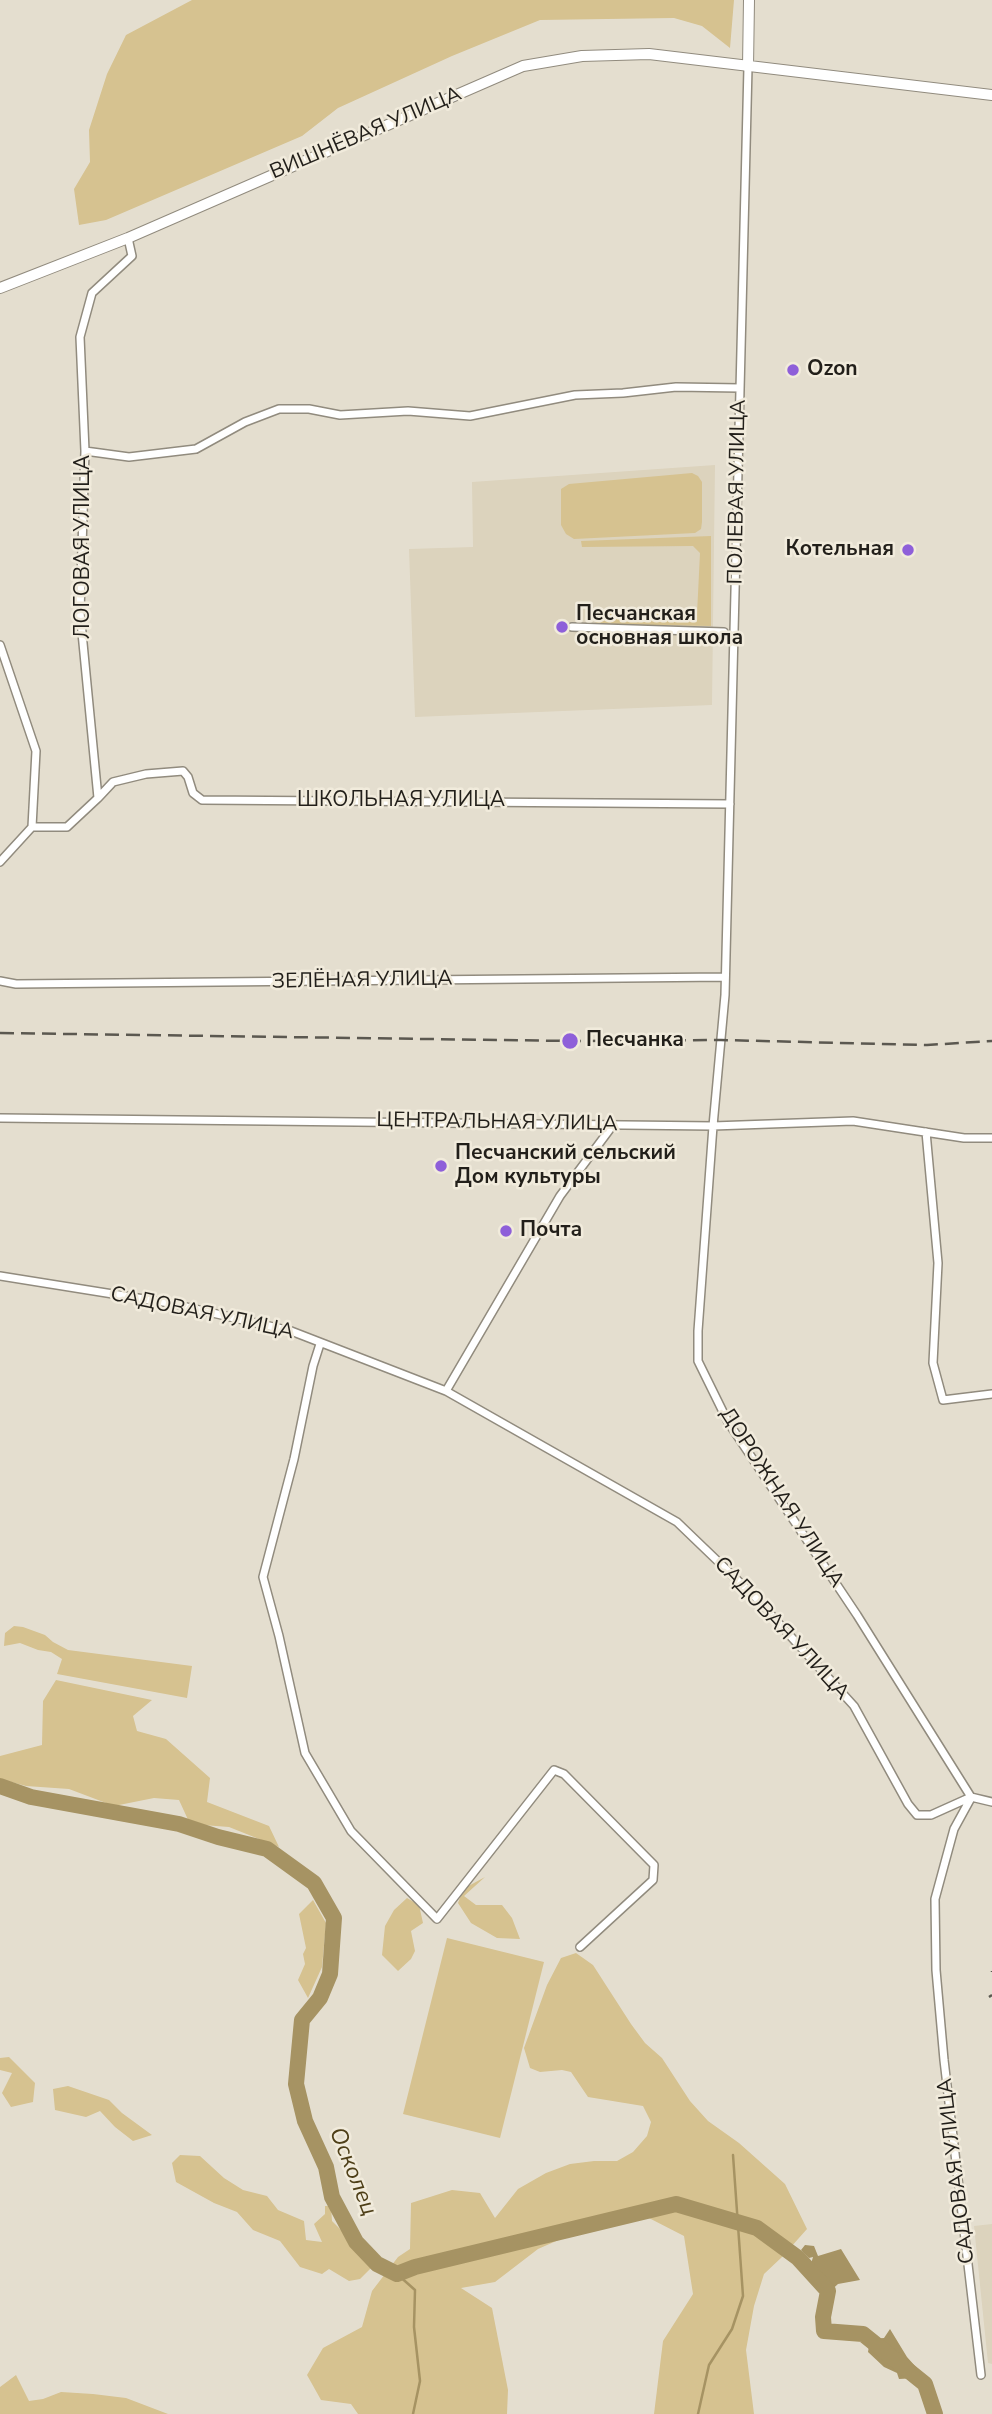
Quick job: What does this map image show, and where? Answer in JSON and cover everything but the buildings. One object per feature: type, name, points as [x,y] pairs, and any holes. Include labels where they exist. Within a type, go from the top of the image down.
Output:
[{"type":"street","points":[[748,67],[749,0]]},
{"type":"street","name":"ВИШНЁВАЯ УЛИЦА","points":[[0,288],[128,238],[523,66],[582,56],[649,54],[992,94]]},
{"type":"street","name":"ПОЛЕВАЯ УЛИЦА","points":[[713,1126],[725,977],[748,67]]},
{"type":"street","name":"ЛОГОВАЯ УЛИЦА","points":[[97,798],[79,612],[85,451],[80,337],[92,293],[132,256],[128,238]]},
{"type":"street","points":[[85,451],[128,457],[196,449],[245,422],[279,409],[309,409],[340,415],[408,411],[470,416],[575,395],[676,387],[740,388]]},
{"type":"street","points":[[572,627],[724,632]]},
{"type":"street","points":[[0,645],[36,751],[32,827],[0,862]]},
{"type":"street","name":"ШКОЛЬНАЯ УЛИЦА","points":[[97,798],[113,782],[146,774],[183,771],[193,793],[202,800],[730,804]]},
{"type":"street","points":[[32,827],[67,827],[97,798]]},
{"type":"street","name":"ЗЕЛЁНАЯ УЛИЦА","points":[[0,981],[16,984],[725,977]]},
{"type":"street","name":"ЦЕНТРАЛЬНАЯ УЛИЦА","points":[[0,1118],[713,1126],[853,1121],[964,1138],[992,1138]]},
{"type":"street","points":[[446,1391],[560,1196],[613,1125]]},
{"type":"street","name":"ДОРОЖНАЯ УЛИЦА","points":[[713,1126],[698,1361],[727,1422],[857,1615],[971,1797]]},
{"type":"street","points":[[926,1132],[938,1263],[933,1363],[943,1400],[992,1394]]},
{"type":"street","name":"САДОВАЯ УЛИЦА","points":[[0,1276],[169,1303],[291,1331],[446,1391],[677,1522],[754,1596],[854,1706],[908,1804],[917,1815],[931,1815],[971,1797]]},
{"type":"street","points":[[320,1344],[263,1577],[279,1636],[304,1753],[351,1831],[437,1919],[554,1770],[564,1774],[654,1865],[653,1880],[580,1947]]},
{"type":"street","points":[[971,1797],[992,1802]]},
{"type":"street","name":"САДОВАЯ УЛИЦА","points":[[971,1797],[954,1829],[935,1899],[936,1970],[981,2375]]},
{"type":"shaded area","points":[[192,0],[734,0],[730,48],[702,26],[674,18],[540,20],[452,56],[338,108],[302,136],[106,220],[79,225],[74,189],[90,162],[89,130],[107,74],[126,35]]},
{"type":"shaded area","name":"Песчанская основная школа","points":[[715,465],[712,705],[415,717],[409,549],[473,547],[472,482]]},
{"type":"shaded area","points":[[692,473],[702,482],[702,522],[701,529],[695,533],[574,539],[566,534],[561,525],[561,489],[569,484]]},
{"type":"shaded area","points":[[711,536],[711,626],[597,624],[593,619],[599,612],[697,614],[700,553],[693,546],[582,547],[581,541]]},
{"type":"shaded area","points":[[14,1626],[45,1635],[68,1650],[192,1666],[187,1698],[57,1674],[62,1659],[51,1652],[20,1643],[4,1646],[5,1633]]},
{"type":"shaded area","points":[[56,1680],[152,1700],[133,1716],[137,1731],[166,1739],[210,1778],[207,1802],[269,1826],[279,1847],[229,1827],[190,1824],[179,1800],[154,1798],[114,1806],[69,1789],[26,1786],[0,1779],[0,1756],[42,1745],[43,1701]]},
{"type":"shaded area","points":[[485,1877],[464,1896],[476,1905],[502,1905],[512,1918],[520,1939],[497,1938],[471,1923],[458,1903],[463,1889]]},
{"type":"shaded area","points":[[407,1898],[419,1905],[423,1923],[411,1931],[415,1951],[411,1959],[398,1971],[382,1955],[385,1926],[394,1910]]},
{"type":"shaded area","points":[[313,1900],[326,1923],[322,1967],[308,1998],[298,1980],[305,1964],[303,1954],[306,1948],[299,1914]]},
{"type":"shaded area","points":[[447,1938],[544,1962],[500,2138],[403,2114]]},
{"type":"shaded area","points":[[576,1953],[593,1965],[645,2043],[662,2058],[690,2101],[708,2121],[739,2143],[785,2184],[807,2229],[764,2274],[754,2306],[746,2350],[754,2414],[654,2414],[663,2341],[693,2294],[684,2236],[647,2217],[621,2223],[595,2224],[538,2249],[495,2282],[461,2288],[492,2308],[508,2390],[507,2414],[358,2414],[351,2404],[321,2400],[307,2375],[323,2348],[362,2327],[372,2291],[398,2257],[410,2249],[411,2203],[452,2190],[480,2193],[495,2218],[518,2189],[546,2173],[570,2164],[617,2161],[633,2152],[647,2136],[651,2122],[643,2106],[588,2097],[571,2072],[540,2072],[530,2068],[524,2048],[547,1985],[561,1958]]},
{"type":"shaded area","points":[[9,2057],[35,2083],[33,2102],[11,2107],[2,2093],[12,2073],[0,2070],[0,2058]]},
{"type":"shaded area","points":[[68,2086],[109,2100],[152,2135],[133,2141],[100,2111],[86,2117],[55,2110],[53,2089]]},
{"type":"shaded area","points":[[180,2155],[200,2156],[224,2178],[243,2190],[267,2196],[278,2210],[304,2221],[306,2240],[322,2242],[314,2224],[325,2214],[325,2206],[331,2206],[332,2221],[350,2239],[350,2244],[371,2268],[360,2279],[349,2281],[329,2269],[322,2274],[300,2267],[280,2241],[253,2230],[237,2212],[176,2182],[172,2163]]},
{"type":"shaded area","points":[[992,2224],[992,2364],[988,2363],[974,2226]]},
{"type":"shaded area","points":[[805,2245],[814,2246],[818,2256],[841,2249],[860,2280],[838,2284],[826,2295],[822,2295],[809,2271],[813,2257],[809,2258],[801,2250]]},
{"type":"shaded area","points":[[890,2329],[907,2357],[923,2375],[899,2379],[897,2373],[884,2367],[868,2352],[870,2339],[884,2338]]},
{"type":"shaded area","points":[[16,2375],[29,2401],[61,2392],[93,2394],[126,2398],[168,2414],[0,2414],[0,2387]]},
{"type":"waterway","name":"Осколец","points":[[0,1786],[31,1797],[179,1824],[267,1849],[314,1883],[334,1918],[330,1974],[320,1998],[302,2020],[296,2084],[305,2121],[326,2167],[332,2197],[356,2242],[377,2264],[397,2274],[415,2267],[676,2204],[757,2228],[798,2258],[828,2291],[823,2317],[824,2331],[863,2334],[925,2384],[935,2414]]},
{"type":"waterway","points":[[698,2414],[709,2365],[732,2329],[743,2296],[733,2155]]},
{"type":"waterway","points":[[397,2274],[415,2290],[414,2327],[420,2381],[413,2414]]},
{"type":"railway","points":[[0,1033],[570,1041],[721,1040],[927,1045],[992,1041]]},
{"type":"place","name":"Ozon","points":[[793,370]]},
{"type":"place","name":"Котельная","points":[[908,550]]},
{"type":"place","name":"Песчанская основная школа","points":[[562,627]]},
{"type":"place","name":"Песчанка","points":[[570,1041]]},
{"type":"place","name":"Песчанский сельский Дом культуры","points":[[441,1166]]},
{"type":"place","name":"Почта","points":[[506,1231]]}]
